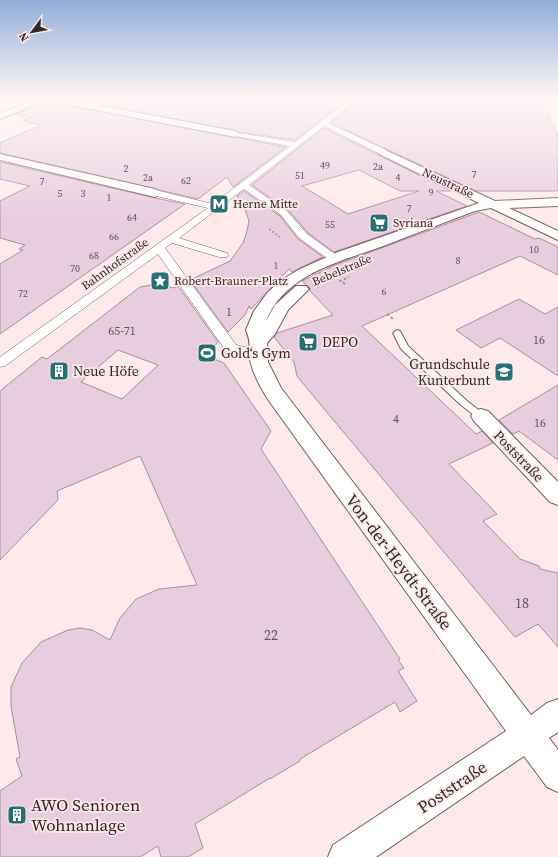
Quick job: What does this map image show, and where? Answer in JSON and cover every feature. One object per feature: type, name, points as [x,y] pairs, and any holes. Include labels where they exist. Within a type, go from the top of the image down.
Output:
[{"type":"street","points":[[264,139],[294,144]]},
{"type":"street","name":"Bahnhofstraße","points":[[0,363],[215,207],[301,139]]},
{"type":"street","name":"Neustraße","points":[[356,139],[554,234]]},
{"type":"street","points":[[0,157],[215,207]]},
{"type":"street","points":[[244,185],[284,213],[303,236],[334,258]]},
{"type":"street","name":"Neustraße","points":[[553,202],[540,211],[538,218],[539,222],[554,234]]},
{"type":"street","name":"Bebelstraße","points":[[258,347],[254,330],[256,322],[266,303],[294,278],[334,258],[472,208],[495,205],[553,202]]},
{"type":"street","name":"Bebelstraße","points":[[258,347],[267,334],[274,318],[287,301],[309,284],[337,271],[486,215],[491,212],[495,205]]},
{"type":"street","points":[[171,239],[223,256]]},
{"type":"street","points":[[159,248],[231,348],[243,352],[258,347]]},
{"type":"street","name":"Von-der-Heydt-Straße","points":[[258,347],[266,379],[283,406],[558,776]]},
{"type":"street","name":"Poststraße","points":[[481,416],[558,496]]},
{"type":"street","name":"Poststraße","points":[[345,857],[528,736],[558,714]]},
{"type":"lane","points":[[397,333],[404,347],[464,403],[481,416]]},
{"type":"path","points":[[269,229],[284,240]]},
{"type":"path","points":[[345,284],[340,281],[349,277]]},
{"type":"building","points":[[9,139],[244,139],[286,147],[233,187],[227,177],[198,199],[0,153],[0,143]]},
{"type":"building","points":[[310,139],[346,139],[451,191],[436,191],[467,206],[334,252],[308,233],[288,210],[252,185]],"holes":[[[359,170],[400,191],[419,191],[348,214],[302,186]]]},
{"type":"building","points":[[365,139],[558,139],[558,191],[476,191]]},
{"type":"building","points":[[0,162],[185,204],[0,334],[0,264],[23,250],[19,249],[25,245],[0,238],[0,201],[30,186],[0,179]]},
{"type":"building","points":[[244,191],[280,216],[298,239],[323,257],[292,272],[289,269],[251,309],[249,306],[245,315],[228,332],[190,280],[230,261],[243,243],[249,221],[237,196]]},
{"type":"building","points":[[479,212],[535,239],[539,238],[558,247],[558,275],[520,256],[362,326],[476,434],[482,431],[493,443],[449,464],[497,514],[483,521],[520,559],[539,566],[540,569],[558,573],[558,647],[538,624],[515,637],[297,376],[294,362],[274,337],[277,333],[333,315],[302,281],[335,265]]},
{"type":"building","points":[[157,284],[174,288],[178,286],[218,342],[204,358],[207,356],[224,363],[271,431],[261,449],[400,659],[398,660],[404,668],[398,671],[417,701],[400,712],[395,702],[195,824],[203,848],[188,857],[161,857],[158,846],[140,857],[0,857],[0,791],[22,776],[16,759],[20,757],[11,706],[11,687],[22,663],[41,642],[68,630],[80,628],[92,630],[110,640],[120,618],[136,599],[159,589],[197,585],[140,456],[57,491],[58,500],[0,560],[0,391],[42,357],[47,359],[140,287]],"holes":[[[118,350],[158,365],[122,399],[81,382]]]},
{"type":"building","points":[[519,299],[545,314],[558,307],[558,376],[500,338],[481,348],[456,330]]},
{"type":"building","points":[[558,385],[558,460],[519,431],[513,434],[499,420]]},
{"type":"place","name":"Herne Mitte","points":[[219,204]]},
{"type":"place","name":"Syriana","points":[[379,223]]},
{"type":"place","name":"Robert-Brauner-Platz","points":[[160,281]]},
{"type":"place","name":"DEPO","points":[[308,342]]},
{"type":"place","name":"Gold‘s Gym","points":[[207,353]]},
{"type":"place","name":"Neue Höfe","points":[[59,371]]},
{"type":"place","name":"Grundschule Kunterbunt","points":[[504,372]]},
{"type":"place","name":"AWO Senioren Wohnanlage","points":[[17,815]]}]
